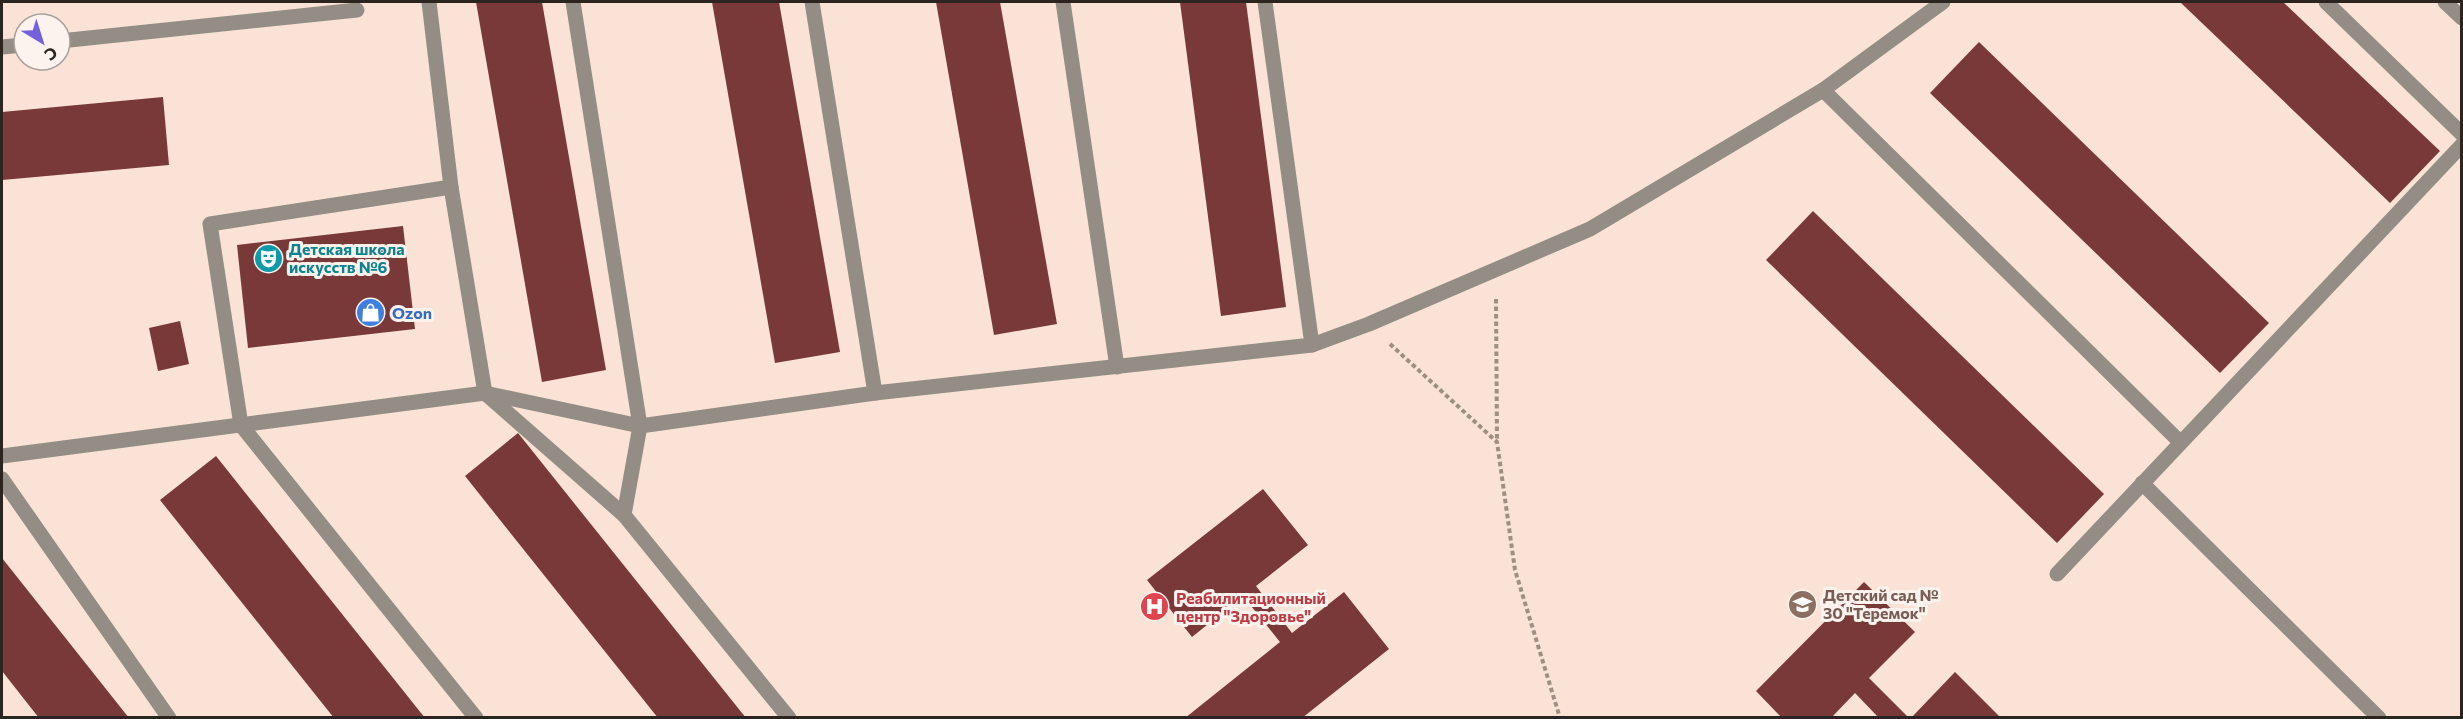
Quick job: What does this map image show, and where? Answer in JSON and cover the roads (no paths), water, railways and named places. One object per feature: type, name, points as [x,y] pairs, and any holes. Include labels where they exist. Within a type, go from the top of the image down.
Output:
[{"type":"lane","points":[[429,2],[451,187],[485,393],[624,516],[789,717]]},
{"type":"lane","points":[[573,2],[640,426],[624,516]]},
{"type":"lane","points":[[812,2],[874,393]]},
{"type":"lane","points":[[1063,2],[1117,367]]},
{"type":"lane","points":[[1265,2],[1312,345]]},
{"type":"lane","points":[[2,456],[485,393],[640,426],[874,393],[1312,345],[1369,324],[1590,229],[1823,90],[1944,2]]},
{"type":"lane","points":[[2326,2],[2462,134]]},
{"type":"lane","points":[[2445,2],[2462,18]]},
{"type":"lane","points":[[72,40],[357,10]]},
{"type":"lane","points":[[1823,90],[2180,442]]},
{"type":"lane","points":[[2057,574],[2462,145]]},
{"type":"lane","points":[[451,187],[210,224],[241,425],[476,717]]},
{"type":"lane","points":[[2,479],[169,717]]},
{"type":"lane","points":[[2142,483],[2379,717]]},
{"type":"place","name":"Детская школа искусств №6","points":[[268,258]]},
{"type":"place","name":"Ozon","points":[[371,313]]},
{"type":"place","name":"Детский сад № 30 \"Теремок\"","points":[[1802,604]]},
{"type":"place","name":"Реабилитационный центр \"Здоровье\"","points":[[1155,607]]}]
